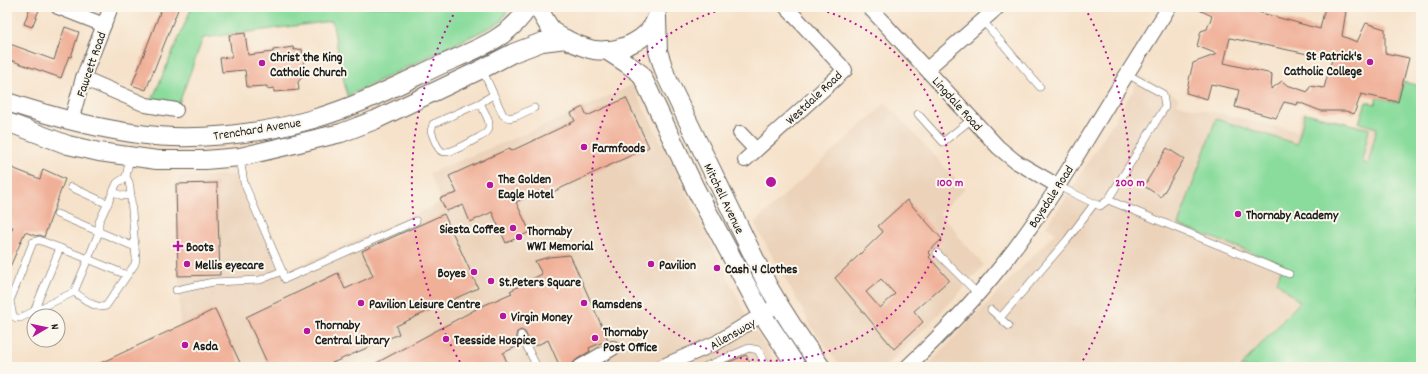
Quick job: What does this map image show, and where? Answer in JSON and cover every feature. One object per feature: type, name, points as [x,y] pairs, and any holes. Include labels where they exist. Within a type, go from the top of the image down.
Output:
[{"type":"street","points":[[58,7],[104,25]]},
{"type":"street","name":"Fawcett Road","points":[[71,121],[83,78],[111,7]]},
{"type":"street","name":"Trenchard Avenue","points":[[7,102],[43,114],[71,121],[140,134],[192,136],[232,134],[288,125],[314,119],[365,100],[493,40],[515,25],[528,7]]},
{"type":"street","name":"Mitchell Avenue","points":[[538,7],[546,23],[555,33],[593,50],[606,50],[627,46],[637,41],[648,33],[657,12]]},
{"type":"street","name":"Westdale Road","points":[[745,160],[844,70],[786,7]]},
{"type":"street","name":"Lingdale Road","points":[[869,7],[998,146],[1015,161],[1058,186]]},
{"type":"street","points":[[927,69],[998,7]]},
{"type":"street","name":"Baysdale Road","points":[[907,367],[938,338],[978,294],[1032,225],[1058,186],[1169,7]]},
{"type":"street","name":"Mitchell Avenue","points":[[657,12],[658,51],[666,76],[716,181],[779,306],[821,367]]},
{"type":"street","name":"Trenchard Avenue","points":[[7,122],[68,145],[99,152],[157,160],[240,158],[321,138],[375,120],[513,53],[542,42],[566,39]]},
{"type":"street","name":"Mitchell Avenue","points":[[606,50],[626,62],[641,74],[695,188],[762,314],[797,367]]},
{"type":"street","points":[[83,78],[146,105],[176,110]]},
{"type":"street","points":[[365,100],[375,120]]},
{"type":"street","points":[[740,133],[756,150]]},
{"type":"street","name":"Allensway","points":[[661,367],[716,344],[762,314],[779,306]]},
{"type":"street","points":[[580,367],[612,348]]},
{"type":"lane","points":[[982,21],[1040,87]]},
{"type":"lane","points":[[482,69],[503,115],[509,118],[534,108]]},
{"type":"lane","points":[[1058,186],[1100,206],[1108,200],[1165,107],[1163,94],[1127,74]]},
{"type":"lane","points":[[480,103],[490,125],[489,131],[451,152],[444,153],[440,151],[430,131],[433,124],[480,103],[493,95]]},
{"type":"lane","points":[[918,114],[943,142],[972,118]]},
{"type":"lane","points":[[74,292],[97,306],[106,306],[136,262],[131,195],[129,182],[126,177],[130,156]]},
{"type":"lane","points":[[240,158],[244,183],[285,279],[416,221]]},
{"type":"lane","points":[[40,308],[74,292],[99,232],[99,222],[118,183],[126,177]]},
{"type":"lane","points":[[70,187],[108,204]]},
{"type":"lane","points":[[114,191],[122,196],[131,195]]},
{"type":"lane","points":[[1108,200],[1288,274]]},
{"type":"lane","points":[[1000,318],[1067,240],[1094,204]]},
{"type":"lane","points":[[57,214],[135,247]]},
{"type":"lane","points":[[26,315],[20,318],[13,316],[10,301],[33,242],[39,240],[127,275]]},
{"type":"lane","points":[[35,308],[60,248]]},
{"type":"lane","points":[[937,253],[978,294]]},
{"type":"lane","points":[[176,290],[213,282],[260,280],[282,271]]},
{"type":"lane","points":[[991,310],[1009,326]]},
{"type":"lane","points":[[520,335],[537,367]]},
{"type":"lane","points":[[704,367],[749,348],[758,350],[767,367]]},
{"type":"shaded area","name":"Thornaby Academy","points":[[1138,75],[1178,97],[1177,104],[1297,131],[1302,112],[1362,126],[1414,108],[1421,367],[926,367],[1055,233],[1046,226],[1063,202],[1133,90]]},
{"type":"shaded area","points":[[632,85],[750,323],[779,367],[96,367],[96,365],[180,326],[176,184],[181,177],[235,175],[289,270],[442,202],[429,173],[551,123]]},
{"type":"shaded area","points":[[886,103],[965,189],[939,213],[958,233],[957,235],[984,265],[954,299],[886,367],[841,367],[812,327],[754,223]]},
{"type":"green space","points":[[192,7],[509,7],[501,22],[347,96],[332,21],[203,38],[179,103],[152,100]]},
{"type":"green space","points":[[1403,82],[1421,86],[1421,367],[1240,367],[1300,302],[1277,282],[1283,264],[1178,225],[1216,119],[1297,144],[1305,113],[1369,129],[1362,161],[1368,165],[1377,128],[1359,123],[1366,102],[1375,104],[1377,97],[1398,102]]},
{"type":"building","points":[[30,7],[39,10],[32,27],[24,24]]},
{"type":"building","points":[[162,7],[179,7],[146,90],[132,85]]},
{"type":"building","name":"St Patrick's Catholic College","points":[[1193,7],[1255,7],[1254,11],[1320,29],[1325,7],[1332,7],[1346,11],[1342,36],[1357,42],[1366,23],[1385,29],[1385,53],[1409,58],[1398,102],[1361,94],[1354,114],[1346,111],[1321,111],[1298,102],[1297,105],[1284,102],[1276,118],[1235,107],[1239,90],[1211,84],[1207,99],[1186,93],[1193,63],[1217,54],[1197,46],[1201,31],[1207,29],[1212,16]],"holes":[[[1230,38],[1332,59],[1324,88],[1310,86],[1308,92],[1287,85],[1282,81],[1271,89],[1272,74],[1224,63]]]},
{"type":"building","points":[[65,27],[79,32],[71,57],[69,56],[61,78],[7,59],[7,43],[54,60]]},
{"type":"building","name":"Christ the King Catholic Church","points":[[245,33],[248,55],[273,52],[273,50],[293,47],[294,50],[302,49],[305,74],[298,82],[299,90],[274,92],[274,88],[267,89],[267,86],[247,87],[245,70],[222,72],[220,58],[232,57],[229,35]]},
{"type":"building","points":[[626,98],[649,147],[542,197],[539,191],[516,202],[530,232],[506,243],[492,212],[470,222],[463,205],[446,211],[440,198],[457,193],[449,176],[510,148],[511,151],[575,121],[571,113],[583,107],[587,116]]},
{"type":"building","points":[[1167,148],[1184,159],[1161,197],[1144,186]]},
{"type":"building","points":[[7,166],[40,179],[43,169],[65,179],[44,237],[25,232],[7,274],[7,242],[13,227],[7,224]]},
{"type":"building","points":[[217,183],[220,275],[178,276],[176,184]]},
{"type":"building","points":[[907,200],[942,239],[928,252],[931,255],[929,257],[949,280],[914,311],[923,322],[894,349],[835,278],[883,232],[878,226]],"holes":[[[881,279],[895,294],[880,308],[866,292]]]},
{"type":"building","name":"Pavilion Leisure Centre","points":[[444,214],[478,288],[396,326],[399,334],[323,367],[269,367],[246,317],[338,273],[345,289],[373,276],[362,251]]},
{"type":"building","points":[[570,255],[608,340],[589,348],[590,351],[572,364],[566,367],[560,367],[548,340],[535,346],[532,339],[529,340],[525,332],[521,330],[517,332],[516,335],[520,345],[503,353],[509,367],[369,367],[480,307],[512,293],[510,291],[542,274],[535,261],[549,257]]},
{"type":"building","name":"Asda","points":[[215,309],[242,367],[92,367],[197,318]]},
{"type":"building","points":[[746,355],[752,367],[717,367]]},
{"type":"place","name":"St Patrick's Catholic College","points":[[1370,62]]},
{"type":"place","name":"Christ the King Catholic Church","points":[[262,63]]},
{"type":"place","name":"Farmfoods","points":[[584,147]]},
{"type":"place","name":"The Golden Eagle Hotel","points":[[490,185]]},
{"type":"place","name":"Thornaby Academy","points":[[1238,214]]},
{"type":"place","name":"Siesta Coffee","points":[[513,228]]},
{"type":"place","name":"Thornaby WWI Memorial","points":[[519,237]]},
{"type":"place","name":"Boots","points":[[178,246]]},
{"type":"place","name":"Mellis eyecare","points":[[187,264]]},
{"type":"place","name":"Pavilion","points":[[651,264]]},
{"type":"place","name":"Cash 4 Clothes","points":[[717,268]]},
{"type":"place","name":"Boyes","points":[[474,272]]},
{"type":"place","name":"St.Peters Square","points":[[491,281]]},
{"type":"place","name":"Pavilion Leisure Centre","points":[[361,303]]},
{"type":"place","name":"Ramsdens","points":[[584,303]]},
{"type":"place","name":"Virgin Money","points":[[503,316]]},
{"type":"place","name":"Thornaby Central Library","points":[[307,331]]},
{"type":"place","name":"Thornaby Post Office","points":[[595,338]]},
{"type":"place","name":"Teesside Hospice","points":[[446,339]]},
{"type":"place","name":"Asda","points":[[185,345]]}]
